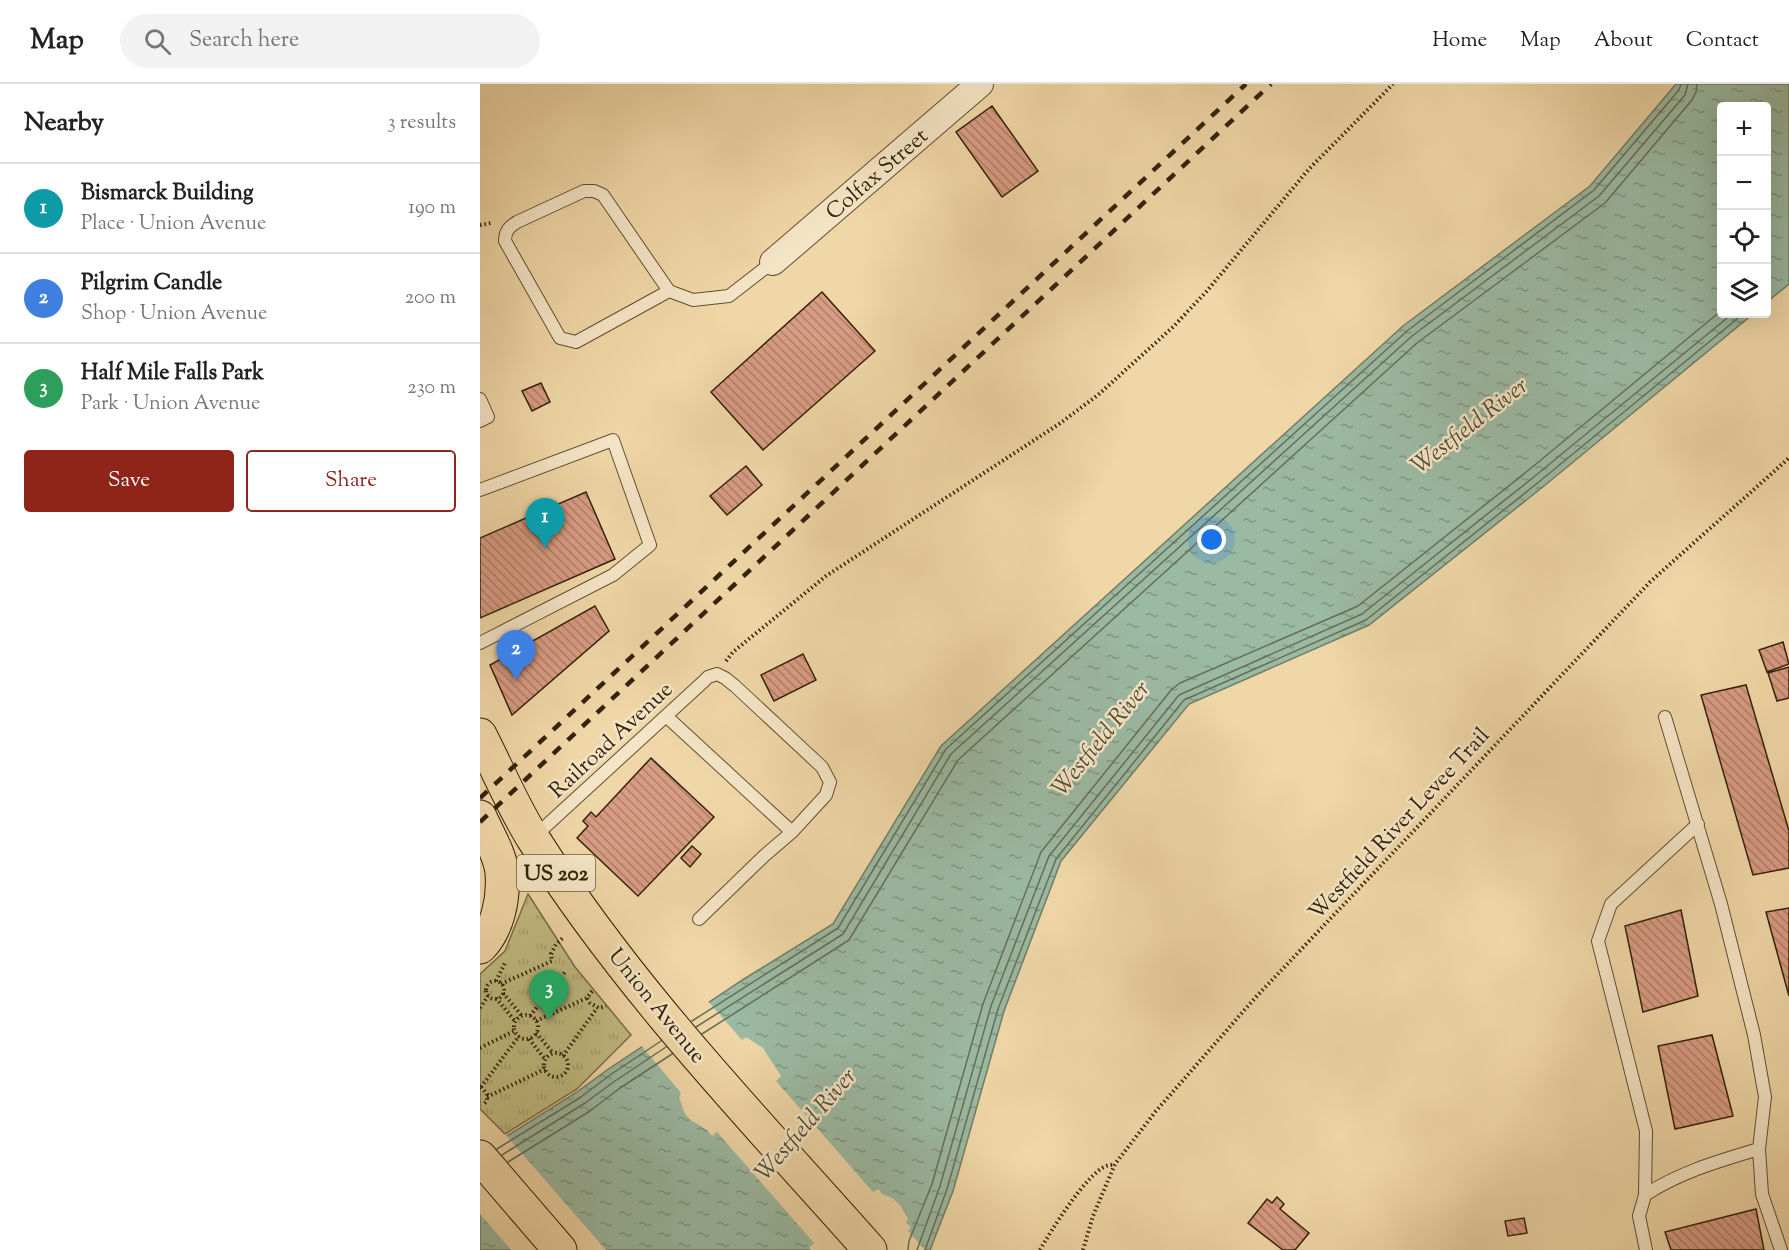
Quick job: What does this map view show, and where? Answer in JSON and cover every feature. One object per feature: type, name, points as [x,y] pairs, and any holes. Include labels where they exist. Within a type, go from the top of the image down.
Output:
[{"type":"highway","name":"Union Avenue","points":[[480,735],[532,838],[573,900],[649,999],[870,1250]]},
{"type":"highway","points":[[480,817],[502,872],[500,911],[486,931]]},
{"type":"highway","points":[[480,1157],[560,1250]]},
{"type":"street","name":"Colfax Street","points":[[773,262],[980,84]]},
{"type":"lane","points":[[669,291],[576,342],[569,342],[560,338],[505,241],[505,235],[509,226],[517,222],[584,191],[594,191],[603,195],[669,291],[693,300],[729,296],[773,262]]},
{"type":"lane","points":[[480,399],[488,417],[480,421]]},
{"type":"lane","points":[[480,490],[613,440],[650,545],[614,575],[480,644]]},
{"type":"lane","points":[[699,919],[792,832],[826,795],[830,782],[822,767],[735,686],[722,675],[717,674]]},
{"type":"lane","name":"Railroad Avenue","points":[[532,838],[703,682],[717,674]]},
{"type":"lane","points":[[666,716],[792,832]]},
{"type":"lane","points":[[1665,717],[1721,904],[1754,1035],[1765,1097],[1759,1149],[1762,1194],[1780,1250]]},
{"type":"lane","points":[[1646,1250],[1639,1216],[1645,1195],[1646,1131],[1598,941],[1611,904],[1698,824]]},
{"type":"lane","points":[[1645,1195],[1664,1182],[1701,1167],[1759,1149]]},
{"type":"path","points":[[717,674],[733,652],[826,576],[1059,424],[1098,395],[1173,327],[1206,292],[1309,169],[1393,84]]},
{"type":"path","name":"Westfield River Levee Trail","points":[[1084,1248],[1115,1164],[1156,1111],[1255,998],[1650,582],[1789,458]]},
{"type":"path","points":[[501,984],[552,961],[550,957],[553,949],[563,938]]},
{"type":"path","points":[[530,1016],[565,972]]},
{"type":"path","points":[[480,1008],[487,993],[487,985],[491,981],[496,981],[501,984],[503,993],[522,1016]]},
{"type":"path","points":[[536,1021],[587,998],[592,992]]},
{"type":"path","points":[[480,993],[487,993],[496,998],[515,1022]]},
{"type":"path","points":[[496,998],[503,993]]},
{"type":"path","points":[[587,998],[597,1008],[606,1006]]},
{"type":"path","points":[[563,1056],[597,1008]]},
{"type":"path","points":[[514,1031],[515,1022],[522,1016],[530,1016],[536,1021]]},
{"type":"path","points":[[536,1021],[536,1033],[553,1053],[563,1056],[567,1062],[564,1073],[553,1076],[544,1069]]},
{"type":"path","points":[[514,1031],[519,1036],[529,1039],[546,1059]]},
{"type":"path","points":[[480,1048],[514,1031]]},
{"type":"path","points":[[529,1039],[536,1033]]},
{"type":"path","points":[[487,1097],[480,1087],[519,1036]]},
{"type":"path","points":[[544,1069],[546,1059],[553,1053]]},
{"type":"path","points":[[484,1104],[487,1097],[544,1069]]},
{"type":"path","points":[[1040,1250],[1059,1216],[1095,1174],[1104,1166],[1115,1164]]},
{"type":"green space","points":[[528,894],[575,967],[631,1035],[577,1089],[505,1134],[480,1109],[480,974],[505,951]]},
{"type":"water","name":"Westfield River","points":[[1676,84],[1789,84],[1789,284],[1771,299],[1771,102],[1717,102],[1717,318],[1748,318],[1544,486],[1369,625],[1189,704],[1061,861],[1004,1011],[953,1191],[930,1250],[480,1250],[480,1153],[577,1092],[744,979],[833,924],[941,746],[1403,326],[1590,186]]},
{"type":"pier","points":[[707,1000],[742,1040],[746,1037],[763,1048],[781,1076],[776,1081],[873,1192],[879,1189],[882,1194],[892,1198],[900,1205],[908,1219],[906,1223],[911,1227],[908,1231],[925,1250],[811,1250],[809,1248],[814,1243],[717,1132],[712,1136],[707,1130],[689,1119],[679,1097],[681,1093],[640,1044]]},
{"type":"pier","points":[[505,1134],[606,1250],[511,1250],[480,1214],[480,1150]]},
{"type":"building","points":[[992,106],[1038,171],[1002,197],[956,132]]},
{"type":"building","points":[[822,292],[875,351],[763,450],[711,392]]},
{"type":"building","points":[[541,383],[550,402],[532,411],[522,391]]},
{"type":"building","points":[[746,466],[762,485],[727,515],[710,496]]},
{"type":"building","points":[[586,492],[615,559],[480,618],[480,538]]},
{"type":"building","points":[[595,606],[609,631],[512,715],[490,665]]},
{"type":"building","points":[[1783,642],[1789,664],[1767,672],[1759,650]]},
{"type":"building","points":[[803,654],[816,680],[774,701],[761,675]]},
{"type":"building","points":[[1789,667],[1789,698],[1777,701],[1768,673]]},
{"type":"building","points":[[1746,685],[1789,831],[1789,868],[1753,875],[1701,695]]},
{"type":"building","points":[[651,758],[714,817],[638,896],[577,838],[588,826],[583,821],[591,812],[596,817]]},
{"type":"building","points":[[692,846],[701,854],[690,867],[681,858]]},
{"type":"building","points":[[1789,908],[1789,996],[1766,912]]},
{"type":"building","points":[[1681,910],[1698,996],[1643,1012],[1625,926]]},
{"type":"building","points":[[1712,1035],[1733,1116],[1675,1129],[1658,1046]]},
{"type":"building","points":[[1277,1197],[1284,1204],[1280,1209],[1309,1233],[1295,1250],[1283,1250],[1248,1223],[1267,1199],[1272,1203]]},
{"type":"building","points":[[1756,1209],[1764,1250],[1671,1250],[1665,1232]]},
{"type":"building","points":[[1524,1218],[1527,1233],[1508,1236],[1505,1221]]},
{"type":"railway","points":[[480,798],[1246,84]]},
{"type":"railway","points":[[480,822],[1271,84]]},
{"type":"place","name":"Bismarck Building","points":[[545,548]]},
{"type":"place","name":"Pilgrim Candle","points":[[516,680]]},
{"type":"place","name":"Half Mile Falls Park","points":[[549,1020]]}]
